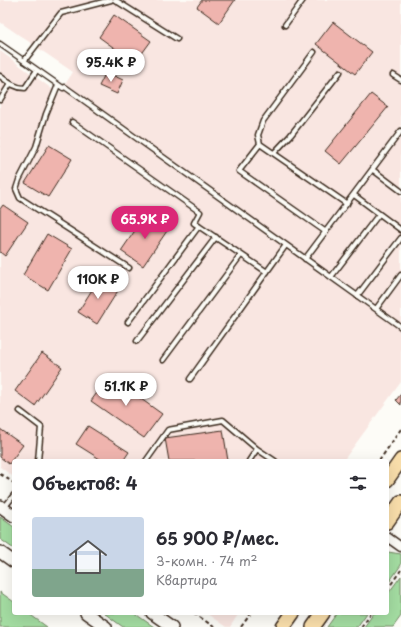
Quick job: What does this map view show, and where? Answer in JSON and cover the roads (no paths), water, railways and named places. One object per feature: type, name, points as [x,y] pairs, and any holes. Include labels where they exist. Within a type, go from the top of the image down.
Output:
[{"type":"main road","points":[[389,477],[401,460]]},
{"type":"main road","points":[[389,519],[401,502]]},
{"type":"main road","points":[[2,507],[12,514]]},
{"type":"main road","points":[[0,552],[12,561]]},
{"type":"main road","points":[[89,615],[106,627]]},
{"type":"main road","points":[[155,615],[172,627]]},
{"type":"main road","points":[[283,627],[292,615]]},
{"type":"main road","points":[[313,627],[321,615]]},
{"type":"street","points":[[389,538],[401,546]]},
{"type":"lane","points":[[24,61],[60,13],[111,0]]},
{"type":"lane","points":[[115,0],[177,38]]},
{"type":"lane","points":[[285,25],[303,0]]},
{"type":"lane","points":[[0,44],[58,85],[63,88],[65,87],[401,327]]},
{"type":"lane","points":[[314,52],[263,120],[258,135],[260,144],[347,204]]},
{"type":"lane","points":[[0,76],[10,84],[19,88],[25,88],[37,70]]},
{"type":"lane","points":[[274,153],[290,136],[340,72]]},
{"type":"lane","points":[[394,75],[401,80]]},
{"type":"lane","points":[[0,100],[10,84]]},
{"type":"lane","points":[[58,85],[46,114],[36,147],[16,189],[20,198],[129,268]]},
{"type":"lane","points":[[72,122],[200,212],[194,222],[266,272]]},
{"type":"lane","points":[[305,258],[401,131]]},
{"type":"lane","points":[[260,144],[239,171],[326,232]]},
{"type":"lane","points":[[373,170],[401,190]]},
{"type":"lane","points":[[354,195],[401,230]]},
{"type":"lane","points":[[331,277],[379,214]]},
{"type":"lane","points":[[128,322],[199,226]]},
{"type":"lane","points":[[137,341],[216,237]]},
{"type":"lane","points":[[357,296],[401,238]]},
{"type":"lane","points":[[190,379],[286,245]]},
{"type":"lane","points":[[163,360],[241,255]]},
{"type":"lane","points":[[376,309],[401,275]]},
{"type":"lane","points":[[20,411],[41,427],[39,459]]},
{"type":"lane","points":[[147,459],[168,430],[223,420],[272,459]]},
{"type":"lane","points":[[250,459],[258,449]]},
{"type":"lane","points":[[2,507],[12,497]]}]
